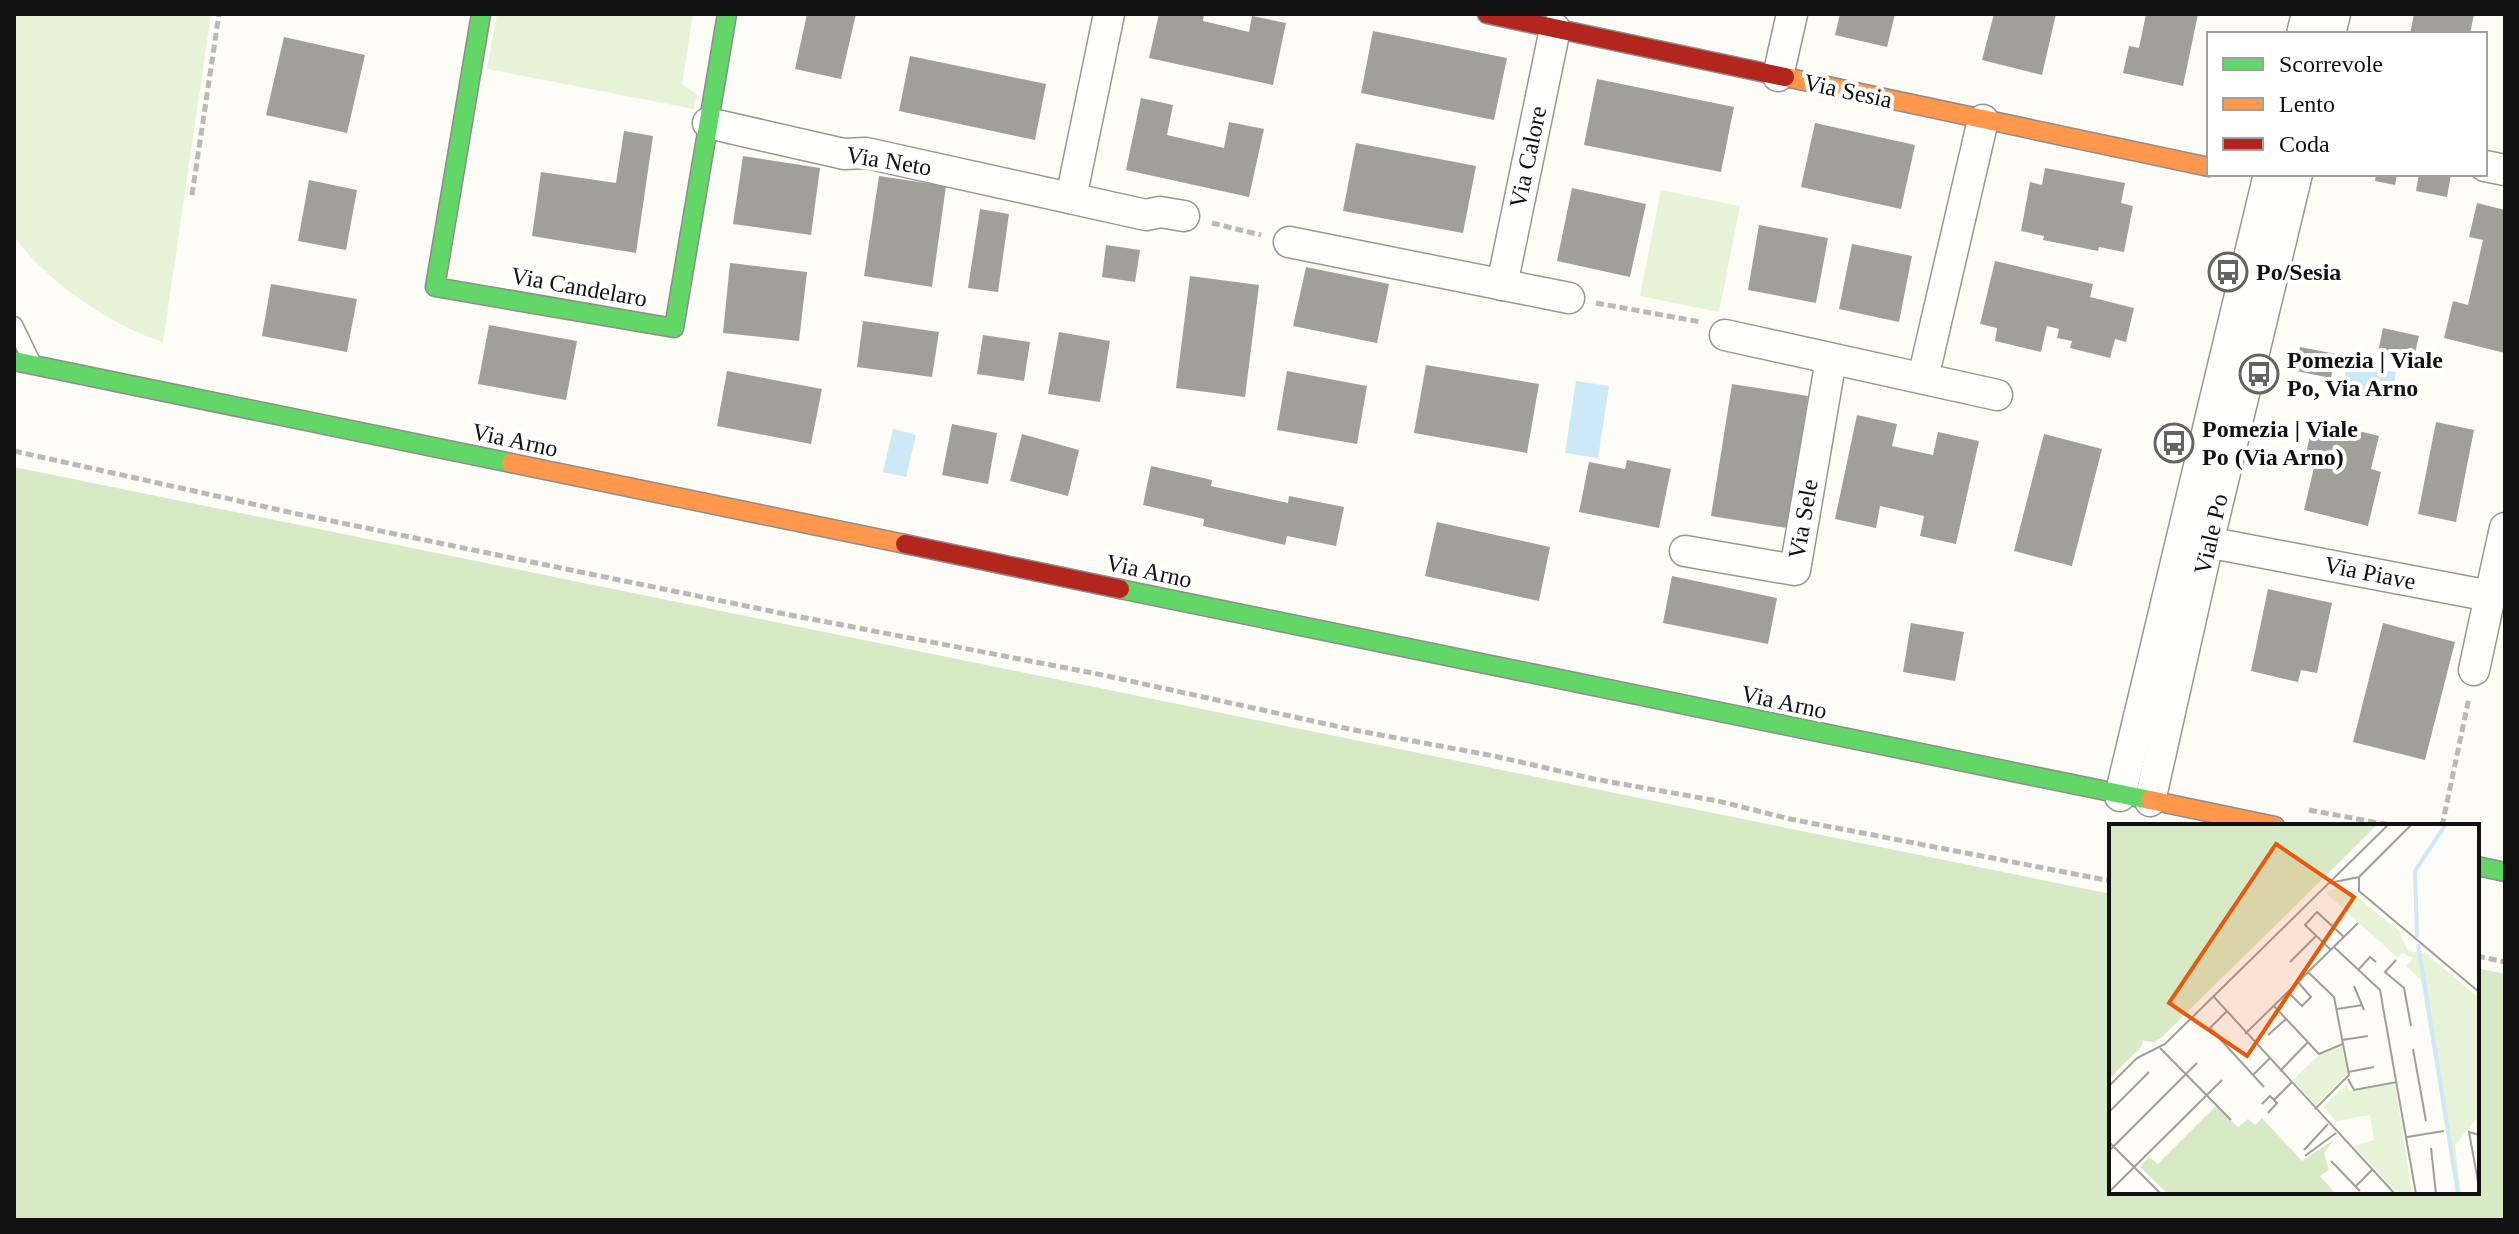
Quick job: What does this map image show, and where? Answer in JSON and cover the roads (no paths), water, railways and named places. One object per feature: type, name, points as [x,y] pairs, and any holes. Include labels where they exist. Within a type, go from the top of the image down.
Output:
[{"type":"street","name":"Via Candelaro","points":[[481,14],[435,287],[674,328],[727,14]]},
{"type":"street","points":[[1071,198],[1109,14]]},
{"type":"street","name":"Via Sesia","points":[[1487,14],[1518,17],[1555,29],[2207,167]]},
{"type":"street","points":[[1778,76],[1792,14]]},
{"type":"street","name":"Via Calore","points":[[1502,285],[1555,29]]},
{"type":"street","points":[[1923,378],[1983,120]]},
{"type":"street","name":"Via Neto","points":[[708,123],[844,154],[866,153],[1146,215],[1160,212],[1184,216]]},
{"type":"street","name":"Viale Po","points":[[2150,801],[2195,540],[2274,177]]},
{"type":"street","points":[[1289,242],[1569,298]]},
{"type":"street","points":[[1725,335],[1997,395]]},
{"type":"street","name":"Via Sele","points":[[1685,551],[1795,570],[1831,359]]},
{"type":"street","name":"Via Arno","points":[[14,361],[2265,824]]},
{"type":"street","points":[[2474,670],[2505,528]]},
{"type":"street","name":"Viale Po","points":[[2120,796],[2195,540]]},
{"type":"street","name":"Via Piave","points":[[2195,540],[2490,596]]},
{"type":"street","points":[[2479,866],[2505,872]]},
{"type":"lane","points":[[14,325],[34,365]]},
{"type":"water","points":[[2347,365],[2396,372],[2392,394],[2343,387]]},
{"type":"water","points":[[1576,381],[1609,386],[1598,458],[1565,453]]},
{"type":"water","points":[[893,429],[916,435],[906,477],[883,472]]},
{"type":"place","name":"Po/Sesia","points":[[2228,272]]},
{"type":"place","name":"Pomezia | Viale Po, Via Arno","points":[[2259,374]]},
{"type":"place","name":"Pomezia | Viale Po (Via Arno)","points":[[2174,443]]}]
